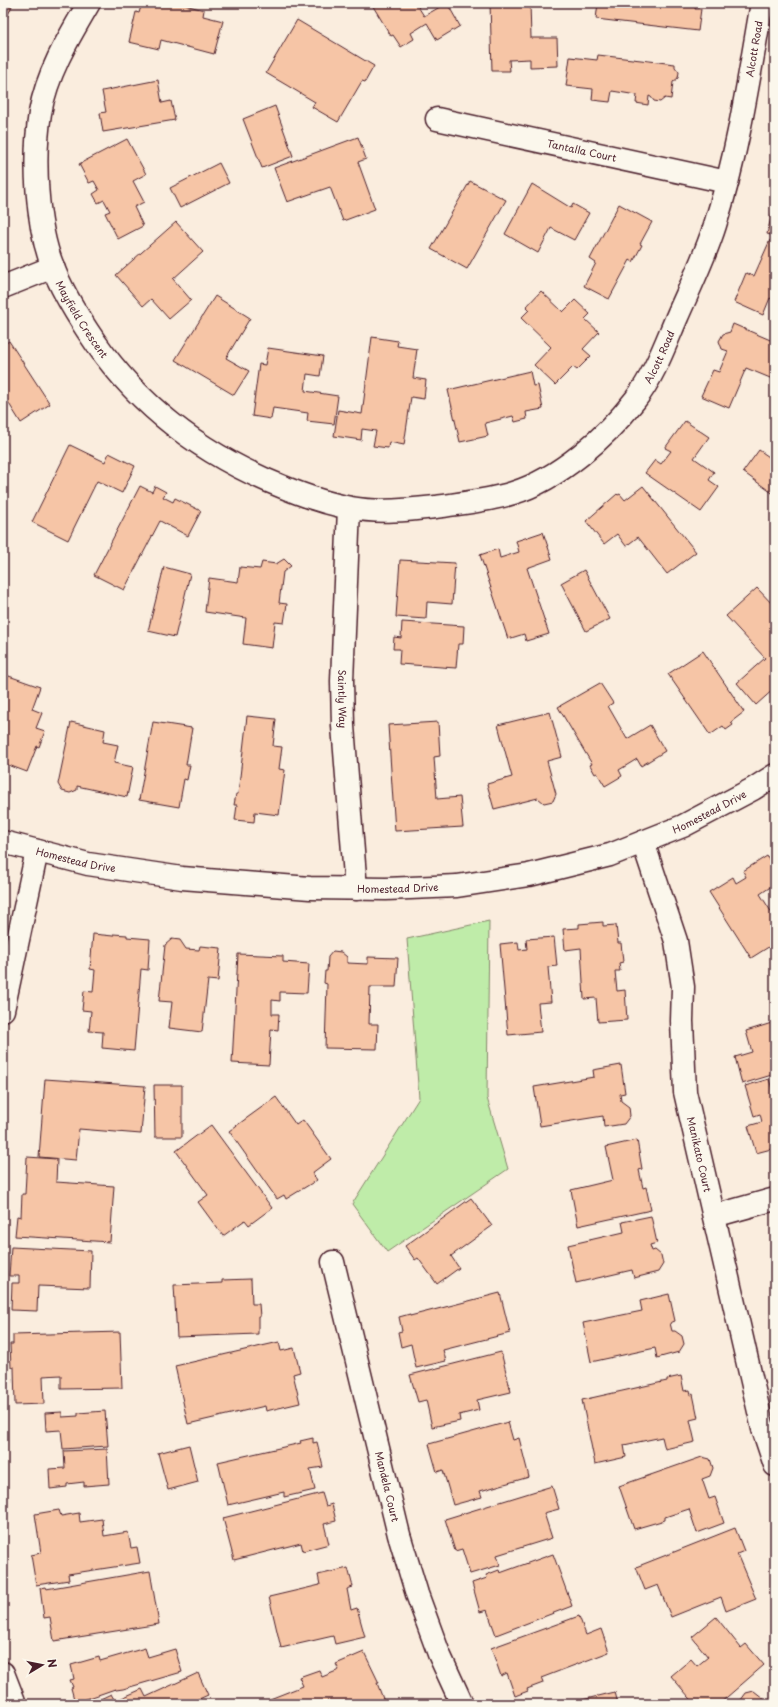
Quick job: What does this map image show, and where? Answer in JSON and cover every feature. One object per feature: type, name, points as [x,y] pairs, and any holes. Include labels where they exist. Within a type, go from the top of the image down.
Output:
[{"type":"street","name":"Mayfield Crescent","points":[[89,3],[66,42],[51,76],[40,111],[37,147],[37,193],[46,240],[53,267],[75,311],[103,355],[143,400],[182,432],[223,459],[268,481],[305,496],[349,508]]},
{"type":"street","name":"Alcott Road","points":[[349,508],[381,512],[488,499],[516,492],[550,475],[585,452],[612,427],[638,396],[657,364],[714,227],[736,144],[762,3]]},
{"type":"street","name":"Tantalla Court","points":[[437,119],[727,182]]},
{"type":"street","points":[[3,286],[53,267]]},
{"type":"street","name":"Saintly Way","points":[[349,508],[342,681],[343,719],[356,889]]},
{"type":"street","name":"Homestead Drive","points":[[3,842],[88,864],[182,878],[310,888],[356,889],[457,886],[529,875],[610,855],[683,826],[753,789],[775,775]]},
{"type":"street","name":"Manikato Court","points":[[643,842],[676,941],[683,987],[682,1021],[685,1092],[763,1429],[775,1464]]},
{"type":"street","points":[[3,1010],[37,851]]},
{"type":"street","points":[[714,1216],[775,1198]]},
{"type":"street","name":"Mandela Court","points":[[333,1262],[399,1535],[417,1594],[436,1646],[462,1704]]},
{"type":"street","points":[[3,1673],[15,1704]]},
{"type":"green space","points":[[489,921],[487,1098],[508,1169],[387,1252],[352,1204],[419,1098],[407,939]]},
{"type":"building","points":[[3,3],[12,6],[3,26]]},
{"type":"building","points":[[142,3],[186,3],[185,5],[204,10],[203,16],[223,21],[214,54],[161,40],[159,49],[129,42],[136,12],[139,13]]},
{"type":"building","points":[[371,3],[421,3],[417,5],[424,16],[447,3],[460,26],[437,40],[427,23],[411,33],[414,39],[401,47],[393,35],[391,36]]},
{"type":"building","points":[[490,3],[530,3],[531,38],[557,38],[558,66],[530,67],[530,59],[509,60],[510,71],[492,71]]},
{"type":"building","points":[[598,3],[696,3],[695,9],[701,9],[698,31],[596,19]]},
{"type":"building","points":[[297,20],[374,66],[365,82],[362,81],[338,122],[312,107],[315,102],[266,73]]},
{"type":"building","points":[[598,55],[675,64],[675,67],[679,72],[678,78],[673,82],[671,99],[665,98],[660,102],[654,101],[649,96],[648,105],[636,103],[637,95],[612,91],[610,102],[592,100],[593,89],[566,86],[570,57],[597,60]]},
{"type":"building","points":[[158,80],[162,103],[171,101],[175,120],[103,132],[100,113],[106,112],[102,91]]},
{"type":"building","points":[[275,106],[293,156],[262,168],[243,119]]},
{"type":"building","points":[[358,137],[366,159],[358,162],[375,209],[343,221],[330,187],[287,202],[274,168]]},
{"type":"building","points":[[127,139],[146,174],[133,181],[144,202],[134,207],[143,226],[118,239],[105,213],[110,211],[104,200],[98,203],[93,194],[99,190],[94,181],[89,183],[79,164]]},
{"type":"building","points":[[219,163],[229,183],[180,208],[170,188]]},
{"type":"building","points":[[470,181],[506,200],[467,269],[431,249]]},
{"type":"building","points":[[532,184],[571,208],[573,204],[589,213],[574,240],[551,228],[538,253],[505,234]]},
{"type":"building","points":[[619,204],[652,222],[640,244],[642,245],[633,262],[630,260],[609,299],[584,286],[596,263],[590,259]]},
{"type":"building","points":[[775,205],[775,236],[767,234]]},
{"type":"building","points":[[176,222],[203,252],[173,279],[191,300],[169,319],[151,299],[143,306],[116,275]]},
{"type":"building","points":[[770,240],[775,242],[775,301],[770,298],[763,315],[734,302],[746,273],[754,276]]},
{"type":"building","points":[[541,291],[563,312],[575,300],[590,314],[585,319],[599,332],[583,349],[591,356],[577,370],[573,367],[555,385],[534,365],[551,347],[521,318],[529,310],[526,307]]},
{"type":"building","points":[[215,296],[250,318],[226,358],[249,371],[234,395],[175,360]]},
{"type":"building","points":[[733,324],[775,342],[775,380],[746,368],[729,408],[701,396],[713,370],[719,372],[728,351],[722,349],[719,341],[723,334],[730,332]]},
{"type":"building","points":[[372,337],[398,341],[397,346],[417,349],[413,378],[426,380],[424,399],[411,397],[404,445],[389,442],[388,448],[373,446],[376,431],[362,429],[361,440],[334,436],[338,410],[362,414]]},
{"type":"building","points":[[9,341],[50,404],[21,423],[3,394],[3,345]]},
{"type":"building","points":[[268,348],[323,356],[320,376],[307,374],[305,391],[338,396],[334,424],[307,421],[308,413],[273,408],[271,419],[252,416],[259,364],[265,365]]},
{"type":"building","points":[[530,371],[533,386],[538,385],[543,409],[526,412],[527,419],[515,422],[513,416],[485,423],[488,436],[460,442],[448,390]]},
{"type":"building","points":[[685,421],[709,437],[694,458],[714,472],[709,480],[719,487],[701,512],[645,473],[655,460],[661,464],[671,451],[665,448]]},
{"type":"building","points":[[70,445],[105,462],[109,453],[135,466],[122,493],[97,481],[68,540],[32,522]]},
{"type":"building","points":[[759,450],[775,461],[775,495],[743,472]]},
{"type":"building","points":[[140,486],[152,492],[155,486],[166,492],[163,497],[173,502],[175,498],[201,511],[188,536],[160,521],[124,590],[94,575]]},
{"type":"building","points":[[643,486],[696,552],[667,574],[638,537],[626,546],[617,534],[604,544],[586,521],[617,494],[620,494],[625,500]]},
{"type":"building","points":[[543,532],[552,559],[527,568],[549,634],[526,641],[524,634],[508,639],[480,555],[498,549],[500,558],[519,552],[516,541]]},
{"type":"building","points":[[284,559],[291,566],[283,572],[279,603],[287,604],[284,623],[275,622],[272,648],[243,644],[246,618],[205,612],[209,578],[238,582],[240,567],[260,569],[262,562],[276,564]]},
{"type":"building","points":[[400,560],[455,563],[452,604],[427,602],[426,619],[396,617]]},
{"type":"building","points":[[164,567],[190,574],[175,637],[148,631]]},
{"type":"building","points":[[584,570],[610,619],[586,631],[561,583]]},
{"type":"building","points":[[757,588],[775,607],[775,688],[756,705],[737,683],[765,658],[726,616]]},
{"type":"building","points":[[402,622],[464,626],[463,644],[458,644],[456,668],[399,664],[400,649],[393,649],[394,637],[401,638]]},
{"type":"building","points":[[703,651],[744,712],[731,722],[733,725],[726,730],[723,726],[710,735],[668,674]]},
{"type":"building","points":[[6,675],[40,687],[32,709],[42,713],[36,728],[45,731],[39,747],[37,746],[27,772],[3,763],[3,685]]},
{"type":"building","points":[[600,683],[613,703],[608,706],[627,739],[650,725],[665,751],[641,766],[637,759],[619,770],[622,776],[605,786],[597,773],[595,774],[590,765],[592,764],[558,707]]},
{"type":"building","points":[[550,712],[562,757],[547,761],[556,794],[553,801],[544,803],[538,798],[494,809],[487,784],[512,777],[498,725]]},
{"type":"building","points":[[247,716],[276,719],[273,746],[282,747],[279,769],[285,770],[279,815],[255,812],[254,822],[235,820],[237,805],[234,805],[236,794],[238,794]]},
{"type":"building","points":[[71,722],[105,730],[103,742],[118,745],[114,763],[133,767],[127,797],[77,786],[77,790],[70,793],[62,791],[58,784]]},
{"type":"building","points":[[153,722],[192,728],[186,765],[190,765],[187,780],[184,779],[179,807],[139,800]]},
{"type":"building","points":[[438,722],[440,756],[434,757],[437,799],[460,797],[463,827],[395,831],[388,725]]},
{"type":"building","points":[[767,856],[775,869],[775,884],[760,894],[772,913],[775,911],[775,943],[751,958],[709,892],[733,877],[736,883],[746,877],[743,871]]},
{"type":"building","points":[[603,922],[603,926],[616,925],[618,943],[621,943],[623,962],[619,963],[620,971],[615,971],[617,991],[625,990],[627,1020],[598,1022],[596,998],[584,999],[581,948],[565,950],[563,929],[579,928],[579,924]]},
{"type":"building","points":[[93,934],[113,936],[113,934],[127,935],[127,937],[150,939],[148,970],[141,969],[134,1051],[102,1048],[103,1032],[89,1031],[91,1011],[82,1010],[84,991],[93,992],[95,970],[90,969]]},
{"type":"building","points":[[554,937],[557,966],[548,967],[551,1002],[538,1003],[541,1032],[508,1035],[500,944],[518,942],[519,950],[527,949],[526,939]]},
{"type":"building","points":[[172,939],[180,940],[186,949],[199,950],[200,946],[221,948],[218,981],[208,980],[202,1032],[169,1028],[172,1002],[159,1001],[165,945]]},
{"type":"building","points":[[333,951],[341,952],[347,957],[347,963],[368,964],[368,957],[398,958],[396,987],[370,987],[369,1024],[378,1024],[377,1049],[325,1048],[327,984],[324,983],[328,957]]},
{"type":"building","points":[[238,954],[283,956],[283,962],[309,964],[307,993],[280,992],[280,1001],[272,1000],[272,1014],[279,1014],[278,1030],[271,1029],[269,1065],[232,1063]]},
{"type":"building","points":[[775,1022],[775,1074],[742,1084],[735,1057],[752,1052],[746,1031]]},
{"type":"building","points":[[621,1065],[625,1093],[620,1094],[621,1101],[629,1107],[630,1116],[624,1124],[604,1127],[603,1116],[540,1126],[534,1087],[594,1077],[593,1070]]},
{"type":"building","points":[[45,1079],[145,1086],[141,1134],[79,1129],[76,1160],[39,1157]]},
{"type":"building","points":[[769,1079],[775,1099],[775,1148],[756,1153],[748,1126],[762,1122],[760,1114],[754,1116],[745,1086]]},
{"type":"building","points":[[154,1085],[182,1085],[182,1137],[155,1137]]},
{"type":"building","points":[[276,1097],[296,1125],[303,1120],[331,1159],[312,1173],[317,1180],[286,1199],[284,1195],[277,1199],[229,1131]]},
{"type":"building","points":[[211,1125],[272,1208],[249,1225],[245,1220],[223,1236],[198,1202],[208,1195],[176,1151]]},
{"type":"building","points":[[637,1140],[642,1169],[639,1170],[643,1188],[646,1187],[651,1210],[578,1226],[571,1190],[613,1180],[606,1147]]},
{"type":"building","points":[[27,1157],[57,1159],[56,1182],[114,1186],[110,1242],[15,1236],[17,1216],[21,1217],[22,1194],[25,1194]]},
{"type":"building","points":[[471,1198],[492,1226],[451,1256],[459,1268],[437,1284],[418,1258],[415,1260],[405,1246]]},
{"type":"building","points":[[651,1216],[657,1243],[650,1245],[652,1251],[655,1250],[661,1255],[663,1264],[658,1272],[634,1278],[632,1270],[576,1283],[568,1245],[624,1232],[622,1222]]},
{"type":"building","points":[[11,1247],[91,1251],[90,1288],[38,1286],[37,1311],[11,1310],[12,1283],[19,1283],[19,1276],[9,1276]]},
{"type":"building","points":[[251,1279],[252,1304],[259,1304],[260,1317],[258,1317],[258,1334],[177,1337],[174,1285],[222,1283],[222,1280]]},
{"type":"building","points":[[500,1293],[510,1333],[443,1350],[446,1361],[416,1368],[411,1344],[401,1347],[398,1332],[402,1331],[399,1317],[410,1314],[410,1316]]},
{"type":"building","points":[[669,1294],[675,1321],[670,1323],[672,1331],[675,1331],[682,1336],[684,1344],[679,1352],[657,1358],[655,1348],[591,1362],[583,1323],[642,1311],[640,1301]]},
{"type":"building","points":[[120,1332],[122,1388],[61,1389],[61,1375],[43,1376],[44,1404],[15,1405],[14,1367],[11,1368],[10,1344],[13,1344],[13,1335]]},
{"type":"building","points":[[279,1342],[281,1351],[294,1348],[300,1372],[293,1374],[300,1403],[266,1411],[265,1406],[188,1424],[175,1366]]},
{"type":"building","points":[[501,1352],[511,1392],[477,1400],[479,1410],[459,1415],[460,1421],[432,1427],[426,1400],[418,1402],[410,1375]]},
{"type":"building","points":[[681,1376],[684,1391],[690,1390],[691,1395],[693,1394],[698,1418],[690,1420],[695,1442],[665,1449],[662,1437],[624,1445],[626,1457],[595,1464],[582,1400],[667,1381],[667,1379]]},
{"type":"building","points":[[105,1411],[108,1446],[63,1449],[61,1430],[46,1431],[45,1413],[62,1412],[62,1417],[78,1416],[78,1413]]},
{"type":"building","points":[[508,1422],[513,1440],[519,1438],[529,1477],[480,1491],[482,1497],[453,1505],[443,1470],[437,1472],[429,1444]]},
{"type":"building","points":[[313,1438],[313,1443],[317,1442],[323,1467],[310,1469],[315,1490],[284,1497],[284,1492],[228,1505],[218,1462],[301,1443],[300,1441]]},
{"type":"building","points":[[189,1445],[198,1482],[168,1490],[158,1453]]},
{"type":"building","points":[[107,1449],[109,1484],[84,1486],[84,1482],[67,1484],[67,1487],[50,1489],[49,1469],[65,1468],[64,1451]]},
{"type":"building","points":[[702,1457],[710,1459],[713,1468],[710,1476],[702,1479],[709,1499],[715,1497],[724,1523],[697,1533],[689,1509],[665,1517],[665,1520],[634,1529],[619,1486]]},
{"type":"building","points":[[552,1486],[559,1509],[544,1513],[552,1538],[497,1555],[500,1565],[470,1574],[462,1549],[455,1551],[445,1519]]},
{"type":"building","points":[[322,1493],[326,1506],[332,1504],[336,1521],[324,1524],[329,1544],[303,1551],[301,1543],[234,1560],[223,1518]]},
{"type":"building","points":[[59,1510],[61,1516],[79,1513],[80,1522],[102,1519],[104,1536],[128,1532],[131,1548],[137,1547],[140,1563],[68,1574],[69,1580],[36,1585],[31,1555],[41,1553],[35,1514]]},
{"type":"building","points":[[735,1528],[744,1551],[737,1554],[756,1599],[726,1611],[721,1597],[671,1617],[658,1585],[645,1590],[636,1567]]},
{"type":"building","points":[[553,1554],[572,1606],[496,1635],[487,1610],[480,1612],[472,1583],[487,1578],[486,1575],[499,1570],[500,1573]]},
{"type":"building","points":[[348,1568],[353,1587],[347,1589],[351,1610],[357,1608],[365,1637],[335,1644],[333,1636],[281,1648],[269,1597],[320,1585],[318,1575]]},
{"type":"building","points":[[150,1571],[159,1624],[54,1641],[50,1617],[44,1618],[40,1588],[45,1587],[46,1589]]},
{"type":"building","points":[[579,1616],[586,1635],[601,1629],[609,1652],[541,1678],[543,1683],[527,1689],[528,1691],[515,1696],[507,1673],[501,1676],[491,1648]]},
{"type":"building","points":[[716,1617],[741,1648],[746,1644],[764,1665],[719,1704],[695,1704],[671,1676],[691,1659],[697,1666],[708,1657],[692,1637]]},
{"type":"building","points":[[145,1648],[148,1657],[175,1649],[182,1672],[123,1689],[115,1689],[75,1703],[71,1688],[73,1687],[70,1680],[74,1679],[71,1665],[99,1657],[100,1661]]},
{"type":"building","points":[[364,1652],[379,1683],[377,1683],[385,1704],[272,1704],[270,1699],[303,1686],[299,1677],[319,1670],[322,1677],[339,1670],[336,1664]]},
{"type":"building","points":[[198,1673],[208,1695],[188,1704],[90,1704],[111,1694],[115,1701],[142,1689],[146,1697]]},
{"type":"building","points":[[754,1691],[763,1698],[764,1704],[738,1704],[746,1693]]},
{"type":"building","points":[[615,1692],[618,1704],[565,1704]]}]
